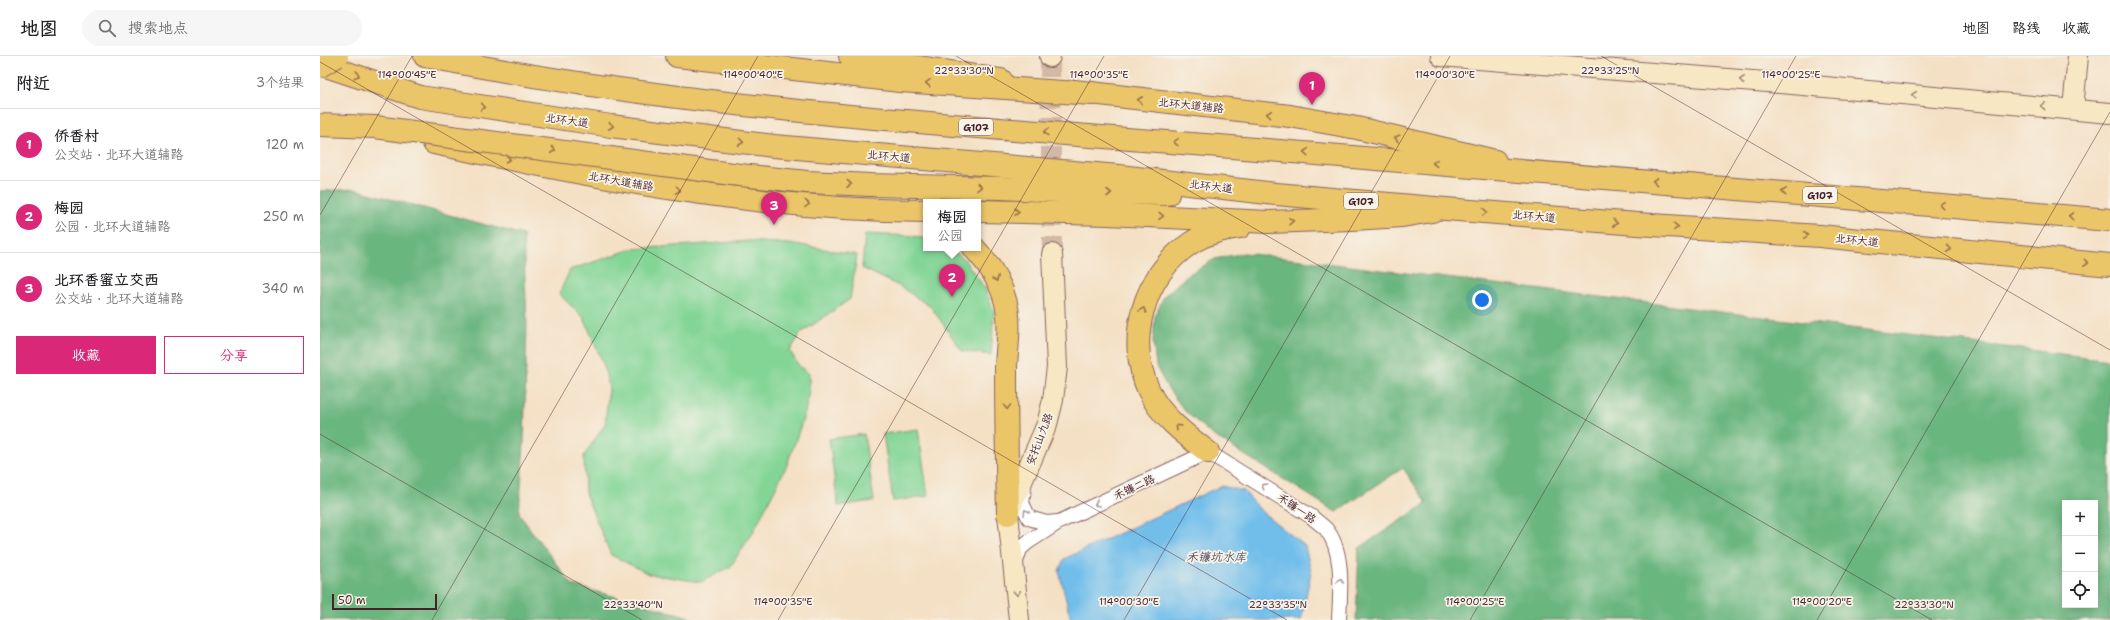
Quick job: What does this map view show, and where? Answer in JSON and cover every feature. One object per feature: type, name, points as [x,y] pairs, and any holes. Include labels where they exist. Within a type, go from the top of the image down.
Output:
[{"type":"main road","points":[[320,65],[337,56]]},
{"type":"main road","name":"G107","points":[[424,56],[510,73],[588,86],[846,116],[1530,170],[2110,220]]},
{"type":"main road","name":"北环大道辅路","points":[[850,56],[1093,94],[1290,116],[1357,128],[1530,170]]},
{"type":"main road","points":[[687,57],[900,81],[1093,94]]},
{"type":"main road","name":"北环大道","points":[[320,65],[420,97],[610,126],[774,146],[1119,176],[1276,194],[1637,224],[1820,236],[2110,265]]},
{"type":"main road","name":"北环大道辅路","points":[[320,117],[552,169],[690,192],[763,201],[894,211],[923,211]]},
{"type":"main road","points":[[320,125],[375,127],[740,175],[814,182],[1001,188],[1097,193],[1276,194]]},
{"type":"main road","points":[[981,211],[1130,215],[1268,222],[1394,217],[1446,209]]},
{"type":"main road","points":[[894,211],[923,217]]},
{"type":"main road","points":[[1208,452],[1174,423],[1160,408],[1149,392],[1138,355],[1140,320],[1145,303],[1153,286],[1175,256],[1192,243],[1216,231],[1268,222]]},
{"type":"main road","points":[[976,251],[990,268],[1001,288],[1006,304],[1008,330],[1006,366],[1008,514]]},
{"type":"street","points":[[1442,56],[2110,113]]},
{"type":"street","points":[[2073,109],[2078,56]]},
{"type":"street","name":"安托山九路","points":[[1008,514],[1047,424],[1053,400],[1057,367],[1052,254]]},
{"type":"street","name":"禾镰二路","points":[[1015,566],[1020,550],[1024,546],[1059,522],[1208,452]]},
{"type":"street","name":"禾镰一路","points":[[1208,452],[1312,517],[1326,530],[1338,559],[1341,576],[1338,620]]},
{"type":"street","name":"禾镰二路","points":[[1025,476],[1022,503],[1029,518],[1037,521],[1059,522]]},
{"type":"street","points":[[1008,514],[1015,566],[1019,620]]},
{"type":"green space","points":[[354,189],[523,235],[527,321],[524,444],[519,514],[572,585],[686,616],[695,620],[320,620],[320,191]]},
{"type":"green space","points":[[865,234],[914,236],[923,238],[923,251],[952,251],[964,259],[984,287],[994,311],[991,355],[962,351],[931,307],[899,286],[862,268]]},
{"type":"green space","points":[[750,241],[801,245],[857,255],[850,299],[801,333],[790,351],[799,366],[809,374],[809,390],[805,413],[787,465],[753,532],[730,567],[701,582],[649,574],[611,555],[585,493],[584,456],[605,424],[609,389],[604,366],[584,318],[559,294],[570,270],[632,249]]},
{"type":"green space","points":[[1244,253],[2110,360],[2110,620],[1356,620],[1359,548],[1427,503],[1403,468],[1336,512],[1211,434],[1184,410],[1167,387],[1156,366],[1153,341],[1155,316],[1164,296],[1188,275],[1215,259]]},
{"type":"green space","points":[[918,429],[928,496],[893,501],[883,434]]},
{"type":"green space","points":[[864,434],[874,501],[838,506],[829,439]]},
{"type":"water","name":"禾镰坑水库","points":[[1221,486],[1244,491],[1262,512],[1305,546],[1311,572],[1301,620],[1071,620],[1059,571],[1064,559]]},
{"type":"tunnel","points":[[1050,57],[1052,254]]},
{"type":"place","name":"侨香村","points":[[1312,105]]},
{"type":"place","name":"北环香蜜立交西","points":[[774,225]]},
{"type":"place","name":"梅园","points":[[952,297]]}]
